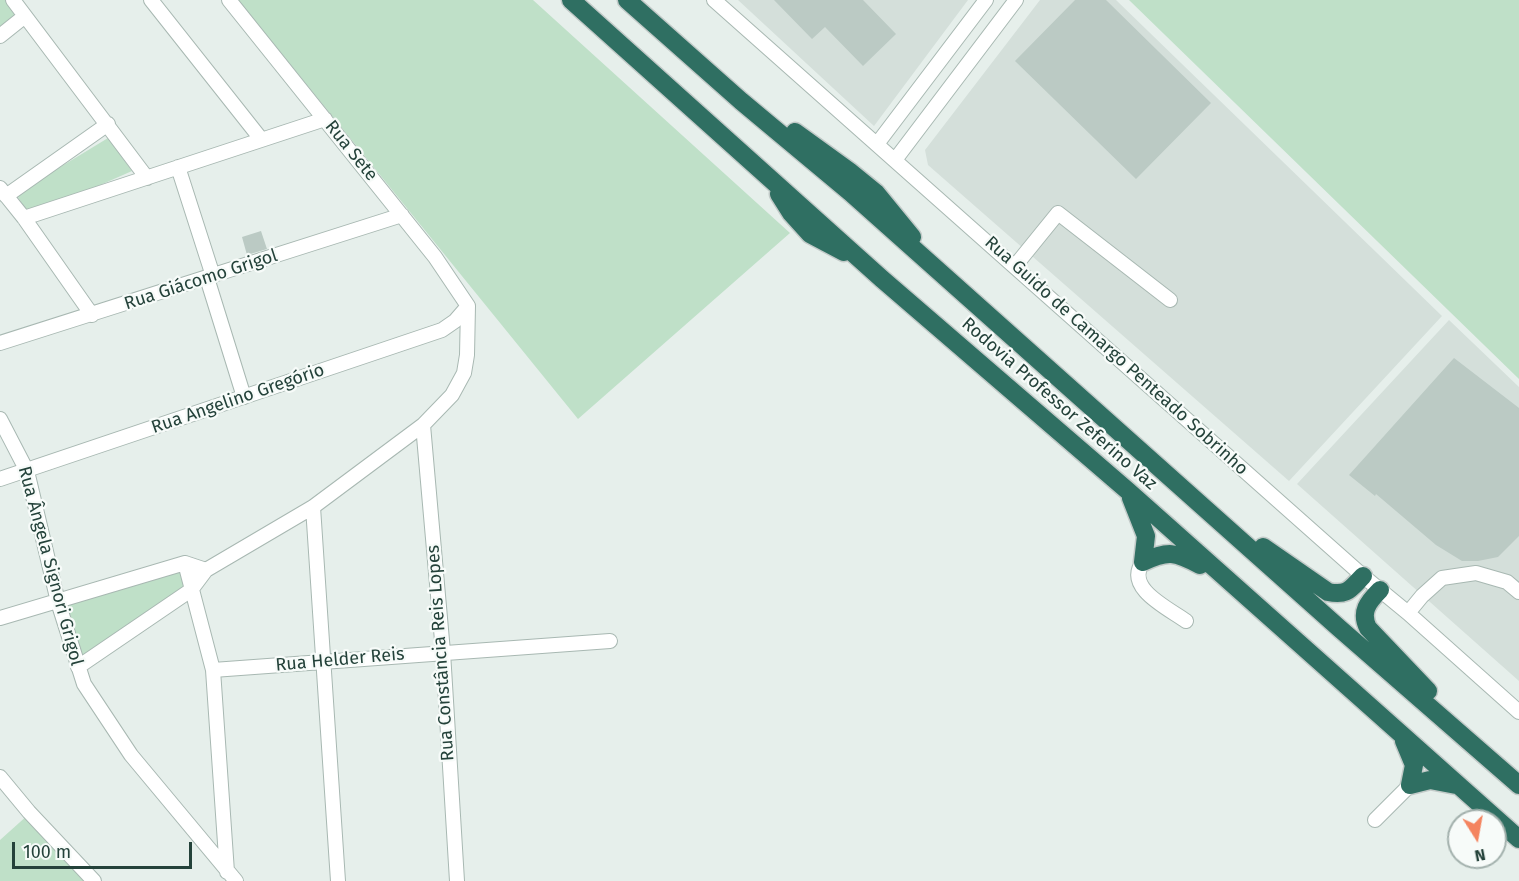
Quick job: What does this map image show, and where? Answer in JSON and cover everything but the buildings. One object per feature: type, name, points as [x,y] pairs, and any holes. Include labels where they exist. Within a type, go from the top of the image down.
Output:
[{"type":"highway","name":"Rodovia Professor Zeferino Vaz","points":[[571,0],[1519,839]]},
{"type":"highway","name":"Rodovia Professor Zeferino Vaz","points":[[627,0],[946,278],[1519,785]]},
{"type":"highway","points":[[1128,491],[1146,536],[1143,562],[1169,553],[1182,555],[1221,575]]},
{"type":"highway","points":[[1201,504],[1328,592],[1339,594],[1349,591],[1363,576]]},
{"type":"highway","points":[[1380,590],[1369,602],[1364,612],[1368,628],[1519,785]]},
{"type":"highway","points":[[1401,734],[1414,765],[1410,785],[1430,780],[1461,787]]},
{"type":"street","points":[[13,0],[147,178]]},
{"type":"street","points":[[151,0],[261,139]]},
{"type":"street","name":"Rua Sete","points":[[229,0],[435,257],[468,306]]},
{"type":"street","name":"Rua Guido de Camargo Penteado Sobrinho","points":[[714,0],[1519,712]]},
{"type":"street","points":[[877,144],[986,0]]},
{"type":"street","points":[[895,160],[1016,0]]},
{"type":"street","points":[[0,36],[25,16]]},
{"type":"street","points":[[24,218],[325,119]]},
{"type":"street","points":[[92,315],[3,192],[108,124]]},
{"type":"street","points":[[178,167],[244,397]]},
{"type":"street","points":[[1015,266],[1058,213],[1170,300]]},
{"type":"street","name":"Rua Giácomo Grigol","points":[[0,343],[402,215]]},
{"type":"street","points":[[78,667],[191,590],[206,570],[314,507],[423,425],[452,395],[464,373],[467,355],[468,306]]},
{"type":"street","name":"Rua Angelino Gregório","points":[[0,479],[442,330],[455,321],[468,306]]},
{"type":"street","name":"Rua Ângela Signori Grigol","points":[[0,419],[27,471],[58,602],[78,667],[91,697],[131,755],[231,876]]},
{"type":"street","name":"Rua Constância Reis Lopes","points":[[423,425],[442,652],[457,881]]},
{"type":"street","points":[[314,507],[338,881]]},
{"type":"street","points":[[1143,562],[1139,567],[1137,577],[1141,587],[1186,621]]},
{"type":"street","points":[[0,618],[184,563],[206,570]]},
{"type":"street","points":[[184,563],[213,670],[231,876]]},
{"type":"street","points":[[1408,613],[1422,596],[1442,578],[1476,573],[1507,582],[1519,592]]},
{"type":"street","name":"Rua Helder Reis","points":[[213,670],[610,640]]},
{"type":"street","points":[[0,777],[29,812],[94,881]]},
{"type":"street","points":[[1375,820],[1410,785]]},
{"type":"shaded area","points":[[738,0],[968,0],[874,126]]},
{"type":"shaded area","points":[[1040,0],[1116,0],[1442,316],[1289,481],[928,165],[925,150]]},
{"type":"shaded area","points":[[1449,320],[1519,387],[1519,681],[1297,484]]},
{"type":"green space","points":[[0,0],[7,0],[16,15],[0,28]]},
{"type":"green space","points":[[238,0],[533,0],[790,233],[578,419]]},
{"type":"green space","points":[[1129,0],[1519,0],[1519,379]]},
{"type":"green space","points":[[108,138],[132,171],[30,216],[16,194]]},
{"type":"green space","points":[[180,565],[187,590],[80,660],[62,605]]},
{"type":"green space","points":[[29,814],[93,881],[0,881],[0,840]]}]
